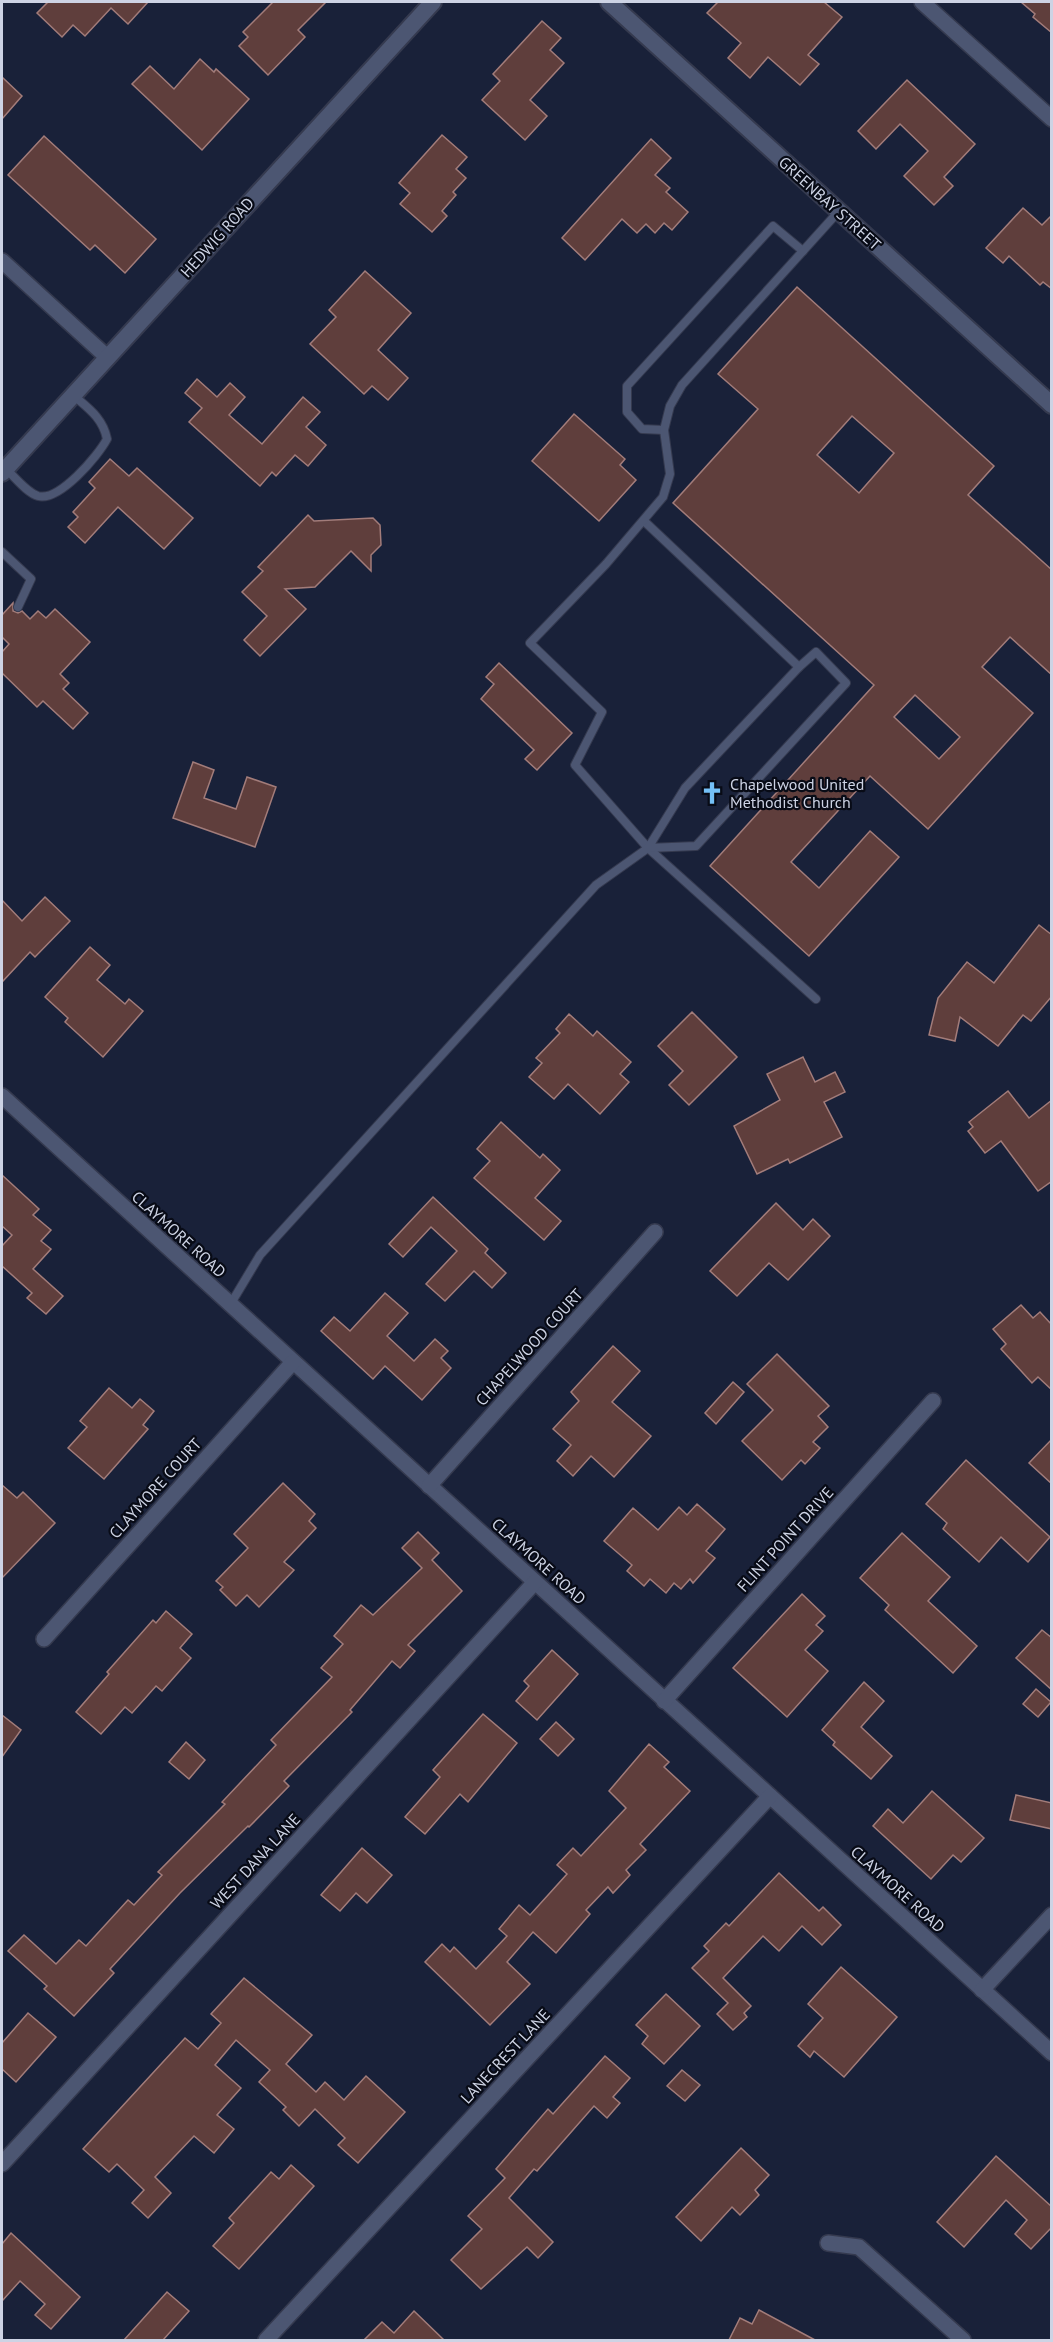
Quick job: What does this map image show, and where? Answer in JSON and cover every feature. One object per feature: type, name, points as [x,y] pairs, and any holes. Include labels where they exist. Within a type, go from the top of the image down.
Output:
[{"type":"street","name":"HEDWIG ROAD","points":[[4,471],[433,2]]},
{"type":"street","name":"GREENBAY STREET","points":[[609,2],[1052,405]]},
{"type":"street","points":[[922,2],[1052,119]]},
{"type":"street","points":[[2,261],[107,357]]},
{"type":"street","name":"CLAYMORE ROAD","points":[[2,1096],[1052,2053]]},
{"type":"street","name":"CHAPELWOOD COURT","points":[[429,1486],[655,1232]]},
{"type":"street","name":"CLAYMORE COURT","points":[[44,1639],[293,1362]]},
{"type":"street","name":"FLINT POINT DRIVE","points":[[664,1701],[933,1401]]},
{"type":"street","name":"WEST DANA LANE","points":[[2,2164],[535,1582]]},
{"type":"street","name":"LANECREST LANE","points":[[266,2340],[770,1796]]},
{"type":"street","points":[[982,1990],[1052,1915]]},
{"type":"street","points":[[828,2243],[859,2247],[963,2340]]},
{"type":"lane","points":[[816,999],[648,848],[575,765],[602,712],[530,643],[644,521],[663,497],[670,474],[664,430],[670,406],[682,386],[839,211]]},
{"type":"lane","points":[[664,430],[642,429],[627,412],[627,386],[773,226],[803,251]]},
{"type":"lane","points":[[4,471],[29,491],[47,497],[59,492],[96,456],[107,439],[105,428],[99,418],[73,395]]},
{"type":"lane","points":[[644,521],[799,667]]},
{"type":"lane","points":[[2,552],[31,579],[18,607]]},
{"type":"lane","points":[[230,1305],[260,1255],[596,885],[648,848],[685,788],[799,667],[816,652],[846,682],[696,846],[648,848]]},
{"type":"building","points":[[48,2],[148,2],[128,24],[111,8],[85,36],[73,25],[62,37],[37,13]]},
{"type":"building","points":[[273,2],[326,2],[298,30],[305,37],[268,75],[239,46],[248,37],[243,32]]},
{"type":"building","points":[[718,2],[824,2],[842,17],[808,55],[819,64],[800,85],[768,57],[750,78],[728,58],[741,43],[707,13]]},
{"type":"building","points":[[1021,2],[1052,2],[1052,33],[1033,17],[1035,14]]},
{"type":"building","points":[[542,21],[561,38],[550,50],[564,63],[530,100],[547,116],[525,140],[482,100],[500,81],[493,74]]},
{"type":"building","points":[[200,59],[214,72],[216,69],[249,99],[202,150],[132,84],[150,66],[174,89]]},
{"type":"building","points":[[2,77],[22,96],[2,119]]},
{"type":"building","points":[[907,80],[975,144],[944,177],[953,186],[934,205],[904,176],[928,151],[900,124],[876,149],[858,131]]},
{"type":"building","points":[[442,135],[467,157],[456,169],[466,178],[453,192],[456,195],[442,211],[447,216],[432,232],[400,204],[410,193],[399,183]]},
{"type":"building","points":[[44,136],[156,239],[125,273],[95,245],[90,250],[8,175]]},
{"type":"building","points":[[651,139],[671,158],[655,175],[670,188],[666,192],[688,212],[672,230],[664,223],[655,233],[646,224],[637,233],[622,219],[585,260],[562,238]]},
{"type":"building","points":[[1023,208],[1042,225],[1052,215],[1052,289],[1043,282],[1040,285],[1009,256],[1003,263],[986,248]]},
{"type":"building","points":[[365,271],[411,313],[378,350],[408,378],[388,400],[372,386],[364,394],[310,344],[336,317],[329,310]]},
{"type":"building","name":"Chapelwood United Methodist Church","points":[[797,287],[994,466],[968,495],[1052,570],[1052,675],[1010,637],[982,667],[1033,713],[928,829],[870,776],[791,862],[819,888],[870,831],[899,857],[809,956],[710,866],[874,685],[673,503],[758,409],[718,374]],"holes":[[[852,416],[894,453],[859,493],[817,455]],[[915,695],[960,737],[939,759],[894,717]]]},
{"type":"building","points":[[197,379],[217,397],[230,383],[245,397],[229,415],[262,444],[303,397],[320,412],[306,427],[326,445],[308,466],[295,455],[276,476],[272,472],[260,486],[189,422],[202,408],[185,393]]},
{"type":"building","points":[[574,414],[625,459],[620,465],[636,480],[599,521],[532,461]]},
{"type":"building","points":[[110,459],[129,476],[137,468],[193,518],[164,549],[118,507],[85,543],[68,527],[78,517],[73,512],[95,488],[89,482]]},
{"type":"building","points":[[308,515],[314,521],[373,518],[380,525],[381,545],[371,555],[371,571],[351,551],[315,587],[285,589],[306,609],[260,656],[244,640],[267,616],[242,592],[263,571],[258,567]]},
{"type":"building","points":[[13,603],[13,611],[18,613],[22,611],[30,619],[38,611],[46,618],[55,609],[90,642],[60,674],[69,683],[63,689],[88,713],[73,729],[43,701],[37,707],[2,673],[2,652],[9,644],[2,637],[2,615]]},
{"type":"building","points":[[499,663],[572,733],[537,770],[525,759],[534,750],[481,699],[494,684],[486,677]]},
{"type":"building","points":[[193,762],[214,770],[204,798],[236,809],[247,777],[276,787],[255,847],[173,818]]},
{"type":"building","points":[[45,897],[70,921],[35,957],[30,952],[2,982],[2,900],[22,921]]},
{"type":"building","points":[[1039,925],[1052,935],[1052,996],[1031,1021],[1023,1015],[998,1046],[960,1017],[955,1041],[929,1035],[938,998],[967,962],[994,983]]},
{"type":"building","points":[[90,947],[110,965],[97,980],[125,1004],[129,999],[143,1011],[103,1057],[65,1022],[68,1018],[45,997]]},
{"type":"building","points":[[692,1012],[737,1057],[689,1105],[669,1085],[683,1071],[658,1046]]},
{"type":"building","points":[[569,1014],[593,1036],[597,1031],[631,1062],[620,1074],[629,1082],[600,1114],[568,1084],[554,1099],[529,1077],[542,1063],[536,1058],[560,1033],[556,1029]]},
{"type":"building","points":[[803,1057],[815,1082],[835,1072],[845,1092],[824,1102],[842,1137],[790,1163],[788,1159],[757,1174],[734,1126],[780,1100],[767,1074]]},
{"type":"building","points":[[1008,1091],[1029,1118],[1052,1100],[1052,1181],[1038,1191],[1001,1141],[985,1153],[968,1131],[973,1127],[969,1122]]},
{"type":"building","points":[[501,1122],[540,1158],[543,1154],[560,1170],[535,1198],[561,1221],[544,1240],[474,1178],[490,1161],[477,1149]]},
{"type":"building","points":[[2,1175],[39,1209],[33,1215],[51,1230],[41,1241],[51,1249],[33,1269],[63,1296],[46,1314],[27,1298],[32,1293],[2,1266],[2,1246],[12,1235],[2,1226]]},
{"type":"building","points":[[433,1197],[488,1249],[485,1253],[506,1273],[492,1288],[474,1271],[445,1301],[426,1284],[457,1251],[431,1227],[403,1257],[389,1244]]},
{"type":"building","points":[[776,1203],[803,1230],[813,1219],[830,1236],[788,1280],[769,1263],[737,1296],[710,1271]]},
{"type":"building","points":[[385,1293],[408,1313],[387,1336],[414,1361],[435,1339],[448,1351],[441,1358],[451,1368],[422,1400],[385,1366],[373,1379],[321,1331],[334,1317],[350,1331]]},
{"type":"building","points":[[1021,1305],[1033,1318],[1040,1312],[1052,1325],[1052,1390],[1038,1377],[1032,1383],[1001,1349],[1006,1344],[993,1329]]},
{"type":"building","points":[[613,1346],[640,1371],[612,1402],[651,1436],[614,1477],[591,1456],[573,1476],[557,1461],[571,1445],[553,1429],[579,1401],[571,1392]]},
{"type":"building","points":[[777,1354],[829,1406],[818,1416],[828,1427],[813,1442],[820,1448],[805,1464],[801,1460],[782,1480],[742,1441],[773,1410],[747,1384]]},
{"type":"building","points":[[733,1382],[744,1392],[716,1424],[705,1413]]},
{"type":"building","points":[[109,1388],[132,1408],[140,1399],[154,1411],[143,1425],[148,1429],[104,1479],[68,1448],[87,1427],[80,1421]]},
{"type":"building","points":[[1052,1439],[1052,1484],[1029,1463]]},
{"type":"building","points":[[966,1460],[1050,1537],[1028,1562],[1001,1537],[979,1562],[943,1529],[947,1523],[926,1504]]},
{"type":"building","points":[[283,1483],[315,1514],[309,1521],[316,1528],[284,1562],[294,1570],[259,1607],[247,1595],[236,1606],[220,1590],[223,1587],[216,1581],[248,1548],[234,1534]]},
{"type":"building","points":[[2,1485],[17,1498],[23,1492],[55,1523],[2,1578]]},
{"type":"building","points":[[697,1504],[725,1529],[706,1551],[715,1558],[693,1583],[690,1579],[681,1589],[674,1583],[666,1593],[650,1579],[644,1586],[627,1571],[632,1565],[604,1541],[633,1508],[658,1530],[679,1507],[687,1515]]},
{"type":"building","points":[[418,1532],[439,1553],[432,1560],[462,1591],[408,1645],[415,1651],[400,1668],[392,1661],[350,1710],[352,1712],[284,1781],[289,1786],[180,1893],[110,1969],[114,1973],[74,2016],[44,1989],[47,1986],[8,1951],[24,1935],[56,1964],[79,1940],[86,1946],[128,1900],[134,1905],[162,1875],[158,1872],[225,1804],[222,1802],[276,1745],[271,1740],[332,1677],[321,1668],[343,1644],[334,1636],[361,1605],[373,1615],[422,1568],[402,1548]]},
{"type":"building","points":[[902,1533],[950,1577],[928,1601],[977,1646],[953,1673],[885,1610],[889,1605],[860,1578]]},
{"type":"building","points":[[802,1594],[825,1616],[816,1625],[823,1631],[805,1650],[828,1671],[787,1717],[733,1668]]},
{"type":"building","points":[[166,1611],[192,1634],[180,1648],[191,1658],[162,1691],[156,1686],[132,1713],[125,1707],[101,1734],[76,1712],[109,1674],[107,1672],[153,1620],[156,1623]]},
{"type":"building","points":[[1042,1630],[1052,1638],[1052,1690],[1016,1658]]},
{"type":"building","points":[[552,1650],[578,1674],[537,1720],[516,1701],[529,1686],[524,1681]]},
{"type":"building","points":[[864,1682],[884,1701],[861,1727],[892,1756],[871,1779],[833,1745],[835,1742],[822,1730]]},
{"type":"building","points":[[1036,1689],[1051,1702],[1038,1717],[1023,1704]]},
{"type":"building","points":[[483,1714],[517,1743],[468,1802],[460,1794],[425,1834],[405,1817],[440,1777],[433,1770]]},
{"type":"building","points":[[2,1715],[21,1730],[2,1757]]},
{"type":"building","points":[[556,1722],[574,1739],[558,1756],[540,1739]]},
{"type":"building","points":[[186,1742],[205,1760],[189,1779],[169,1762]]},
{"type":"building","points":[[649,1744],[669,1762],[664,1767],[690,1791],[640,1844],[646,1850],[626,1870],[630,1875],[613,1893],[608,1887],[586,1910],[590,1914],[556,1953],[533,1932],[507,1962],[530,1984],[490,2025],[425,1962],[442,1944],[450,1952],[454,1947],[476,1969],[507,1936],[499,1929],[519,1905],[530,1915],[567,1874],[557,1865],[573,1848],[581,1856],[626,1808],[609,1791]]},
{"type":"building","points":[[932,1791],[984,1838],[961,1862],[953,1855],[931,1879],[873,1826],[888,1809],[903,1823]]},
{"type":"building","points":[[1016,1795],[1052,1803],[1052,1829],[1010,1820]]},
{"type":"building","points":[[362,1848],[392,1875],[367,1903],[356,1893],[340,1911],[321,1895]]},
{"type":"building","points":[[779,1873],[819,1911],[823,1907],[841,1925],[822,1945],[802,1926],[779,1951],[763,1936],[723,1978],[751,2006],[744,2013],[747,2017],[733,2030],[717,2014],[728,2003],[692,1968],[709,1951],[704,1946],[726,1923],[729,1926]]},
{"type":"building","points":[[841,1967],[897,2017],[844,2077],[814,2051],[810,2057],[798,2046],[823,2018],[808,2004]]},
{"type":"building","points":[[244,1978],[312,2035],[286,2064],[316,2092],[325,2082],[344,2100],[366,2076],[405,2112],[358,2163],[338,2145],[345,2138],[315,2109],[299,2126],[283,2110],[286,2107],[259,2082],[270,2070],[236,2040],[215,2065],[241,2088],[217,2115],[234,2129],[214,2153],[194,2136],[155,2177],[171,2193],[148,2218],[132,2203],[144,2190],[117,2164],[109,2172],[83,2149],[185,2038],[198,2049],[221,2023],[211,2014]]},
{"type":"building","points":[[666,1994],[700,2026],[664,2064],[642,2044],[648,2036],[636,2025]]},
{"type":"building","points":[[28,2013],[56,2037],[16,2082],[2,2069],[2,2043]]},
{"type":"building","points":[[605,2056],[630,2078],[613,2097],[620,2103],[607,2118],[594,2106],[537,2171],[534,2169],[509,2198],[553,2242],[538,2258],[527,2247],[481,2289],[451,2260],[482,2229],[468,2216],[505,2178],[496,2169],[548,2109],[553,2114]]},
{"type":"building","points":[[682,2070],[700,2085],[685,2101],[667,2086]]},
{"type":"building","points":[[741,2148],[769,2175],[755,2190],[759,2195],[740,2215],[732,2207],[701,2241],[676,2217]]},
{"type":"building","points":[[996,2156],[1052,2207],[1052,2227],[1031,2249],[1015,2234],[1027,2220],[1006,2200],[964,2247],[937,2222]]},
{"type":"building","points":[[291,2165],[314,2186],[239,2269],[213,2246],[234,2223],[229,2218],[271,2172],[279,2179]]},
{"type":"building","points":[[11,2233],[80,2297],[51,2329],[35,2315],[45,2304],[20,2281],[2,2301],[2,2244]]},
{"type":"building","points":[[167,2292],[189,2311],[163,2340],[124,2340]]},
{"type":"building","points":[[759,2310],[815,2340],[729,2340],[740,2318],[752,2324]]},
{"type":"building","points":[[414,2311],[444,2340],[364,2340],[382,2322],[394,2333]]},
{"type":"place","name":"Chapelwood United Methodist Church","points":[[712,793]]}]
